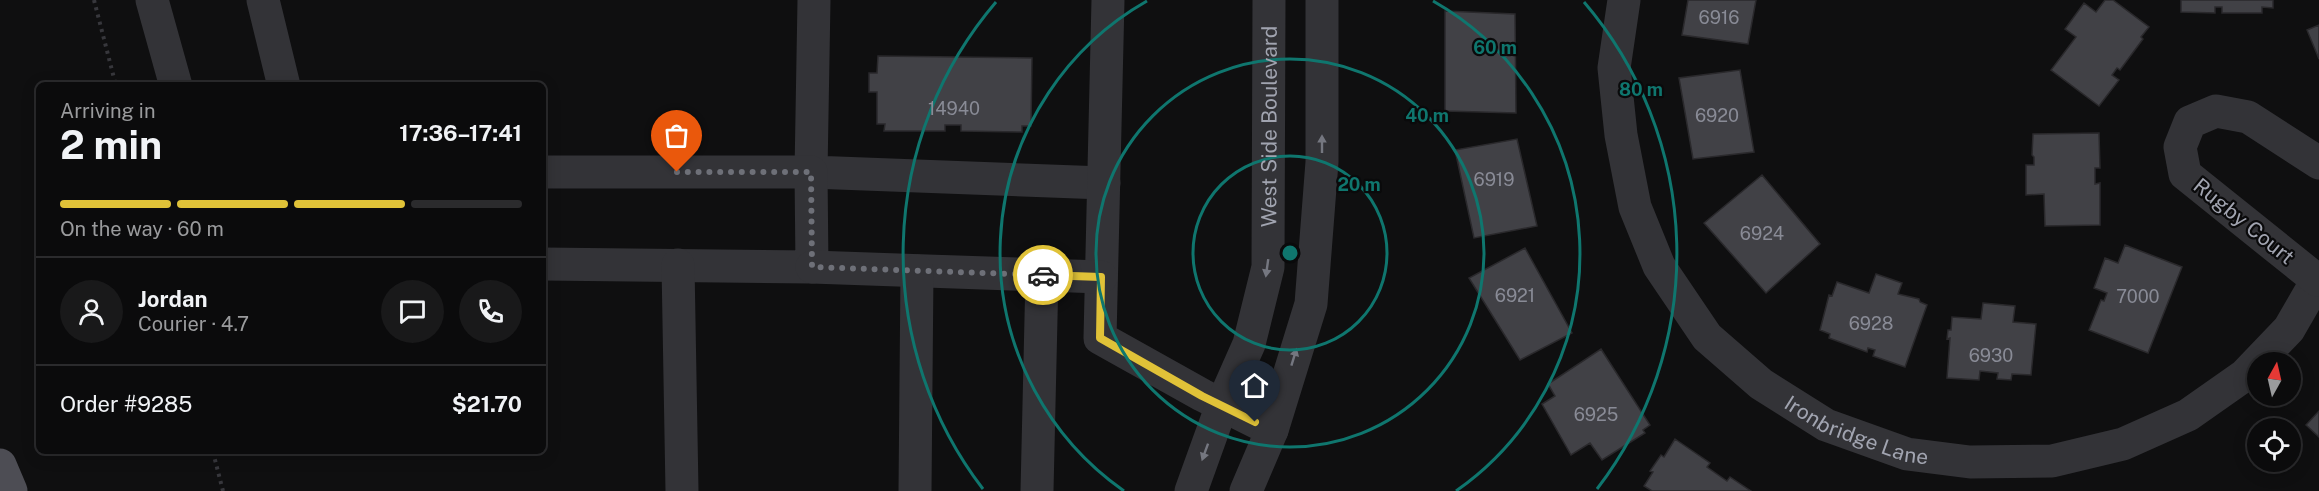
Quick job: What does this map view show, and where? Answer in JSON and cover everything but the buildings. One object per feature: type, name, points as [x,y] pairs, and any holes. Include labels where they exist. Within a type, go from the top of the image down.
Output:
[{"type":"main road","points":[[0,465],[11,491]]},
{"type":"street","points":[[152,0],[175,82]]},
{"type":"street","points":[[263,0],[283,82]]},
{"type":"street","points":[[812,267],[814,0]]},
{"type":"street","points":[[1108,0],[1100,338],[1272,430]]},
{"type":"street","name":"West Side Boulevard","points":[[1191,491],[1222,405],[1249,344],[1268,267],[1269,0]]},
{"type":"street","points":[[1246,491],[1272,430],[1311,304],[1322,162],[1322,0]]},
{"type":"street","name":"Ironbridge Lane","points":[[1624,0],[1614,68],[1621,135],[1635,207],[1659,266],[1707,337],[1761,384],[1826,424],[1907,454],[1970,462],[2052,461],[2123,444],[2188,415],[2245,375],[2289,329],[2318,279]]},
{"type":"street","name":"Rugby Court","points":[[2318,279],[2185,174],[2180,147],[2190,122],[2216,111],[2248,117],[2319,163]]},
{"type":"street","points":[[546,172],[811,172],[1104,183]]},
{"type":"street","points":[[546,264],[812,267],[1101,277]]},
{"type":"street","points":[[678,266],[682,491]]},
{"type":"street","points":[[915,491],[917,271]]},
{"type":"street","points":[[1037,491],[1042,275]]},
{"type":"path","points":[[94,0],[115,82]]},
{"type":"path","points":[[214,454],[223,491]]},
{"type":"way so far","points":[[677,172],[811,172],[812,267],[1043,275]]},
{"type":"route","points":[[1043,275],[1101,277],[1100,338],[1202,396],[1255,422]]}]
